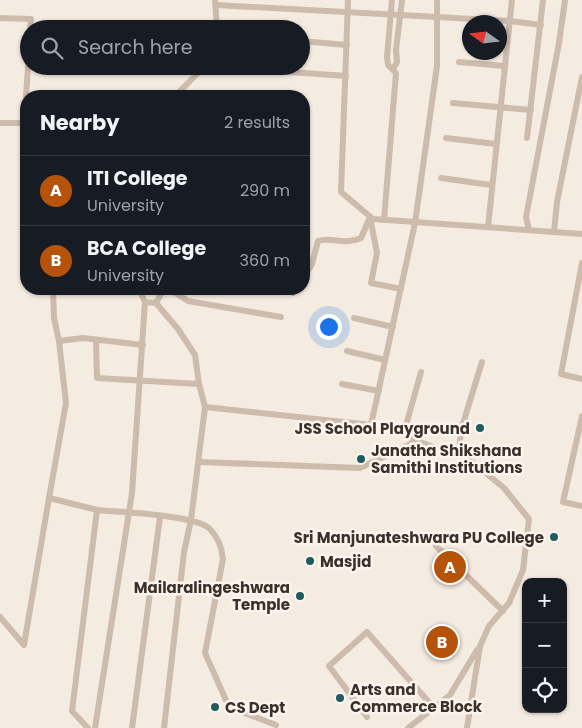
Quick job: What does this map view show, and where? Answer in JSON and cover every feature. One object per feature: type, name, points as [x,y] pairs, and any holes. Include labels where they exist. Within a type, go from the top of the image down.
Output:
[{"type":"street","points":[[348,0],[341,192],[370,217],[384,220],[582,234]]},
{"type":"street","points":[[384,220],[396,73],[388,65],[387,56],[392,0]]},
{"type":"street","points":[[393,69],[397,62],[396,50],[402,0]]},
{"type":"street","points":[[205,407],[371,425],[415,223],[437,66],[437,0]]},
{"type":"street","points":[[488,227],[512,0]]},
{"type":"street","points":[[527,138],[543,0]]},
{"type":"street","points":[[529,230],[526,217],[559,43],[565,0]]},
{"type":"street","points":[[217,20],[216,2],[391,15],[510,21],[541,25]]},
{"type":"street","points":[[0,18],[31,20]]},
{"type":"street","points":[[310,42],[347,45]]},
{"type":"street","points":[[459,62],[504,66]]},
{"type":"street","points":[[310,73],[346,76]]},
{"type":"street","points":[[26,90],[27,75]]},
{"type":"street","points":[[181,90],[197,75]]},
{"type":"street","points":[[554,232],[556,202],[582,77]]},
{"type":"street","points":[[453,103],[531,110]]},
{"type":"street","points":[[0,123],[20,123]]},
{"type":"street","points":[[446,138],[496,144]]},
{"type":"street","points":[[441,178],[491,185]]},
{"type":"street","points":[[370,217],[377,253],[371,283],[401,289]]},
{"type":"street","points":[[310,267],[318,241],[324,239],[338,242],[353,242],[361,238],[370,217]]},
{"type":"street","points":[[582,263],[561,374],[582,379]]},
{"type":"street","points":[[0,617],[24,645],[66,403],[59,342],[54,318],[53,295]]},
{"type":"street","points":[[95,728],[130,513],[143,345],[145,302],[142,295]]},
{"type":"street","points":[[156,303],[161,295]]},
{"type":"street","points":[[178,295],[188,301],[281,317]]},
{"type":"street","points":[[145,302],[156,303],[178,329],[195,355],[199,384],[205,407],[191,520],[184,552],[164,728]]},
{"type":"street","points":[[354,318],[393,327]]},
{"type":"street","points":[[59,342],[83,338],[96,341],[116,340],[143,345]]},
{"type":"street","points":[[96,341],[97,378],[199,384]]},
{"type":"street","points":[[347,352],[385,360]]},
{"type":"street","points":[[459,451],[461,430],[482,362]]},
{"type":"street","points":[[408,728],[450,695],[480,646],[489,626],[509,604],[523,570],[529,519],[504,488],[459,451],[438,449],[408,438],[406,429],[421,372]]},
{"type":"street","points":[[342,384],[379,391]]},
{"type":"street","points":[[582,416],[563,502],[582,506]]},
{"type":"street","points":[[199,462],[360,468],[417,441]]},
{"type":"street","points":[[49,498],[98,510],[191,520],[208,528],[222,547],[223,559],[206,653],[214,676],[229,707],[276,724]]},
{"type":"street","points":[[88,728],[72,711],[98,510]]},
{"type":"street","points":[[132,728],[160,516]]},
{"type":"street","points":[[436,546],[503,611]]},
{"type":"street","points":[[366,717],[329,666],[367,632],[434,708]]},
{"type":"street","points":[[467,728],[480,646]]},
{"type":"place","name":"JSS School Playground","points":[[480,428]]},
{"type":"place","name":"Janatha Shikshana Samithi Institutions","points":[[361,459]]},
{"type":"place","name":"Sri Manjunateshwara PU College","points":[[554,537]]},
{"type":"place","name":"Masjid","points":[[310,561]]},
{"type":"place","name":"ITI College","points":[[450,567]]},
{"type":"place","name":"Mailaralingeshwara Temple","points":[[300,596]]},
{"type":"place","name":"BCA College","points":[[442,642]]},
{"type":"place","name":"Arts and Commerce Block","points":[[340,698]]},
{"type":"place","name":"CS Dept","points":[[215,707]]}]
